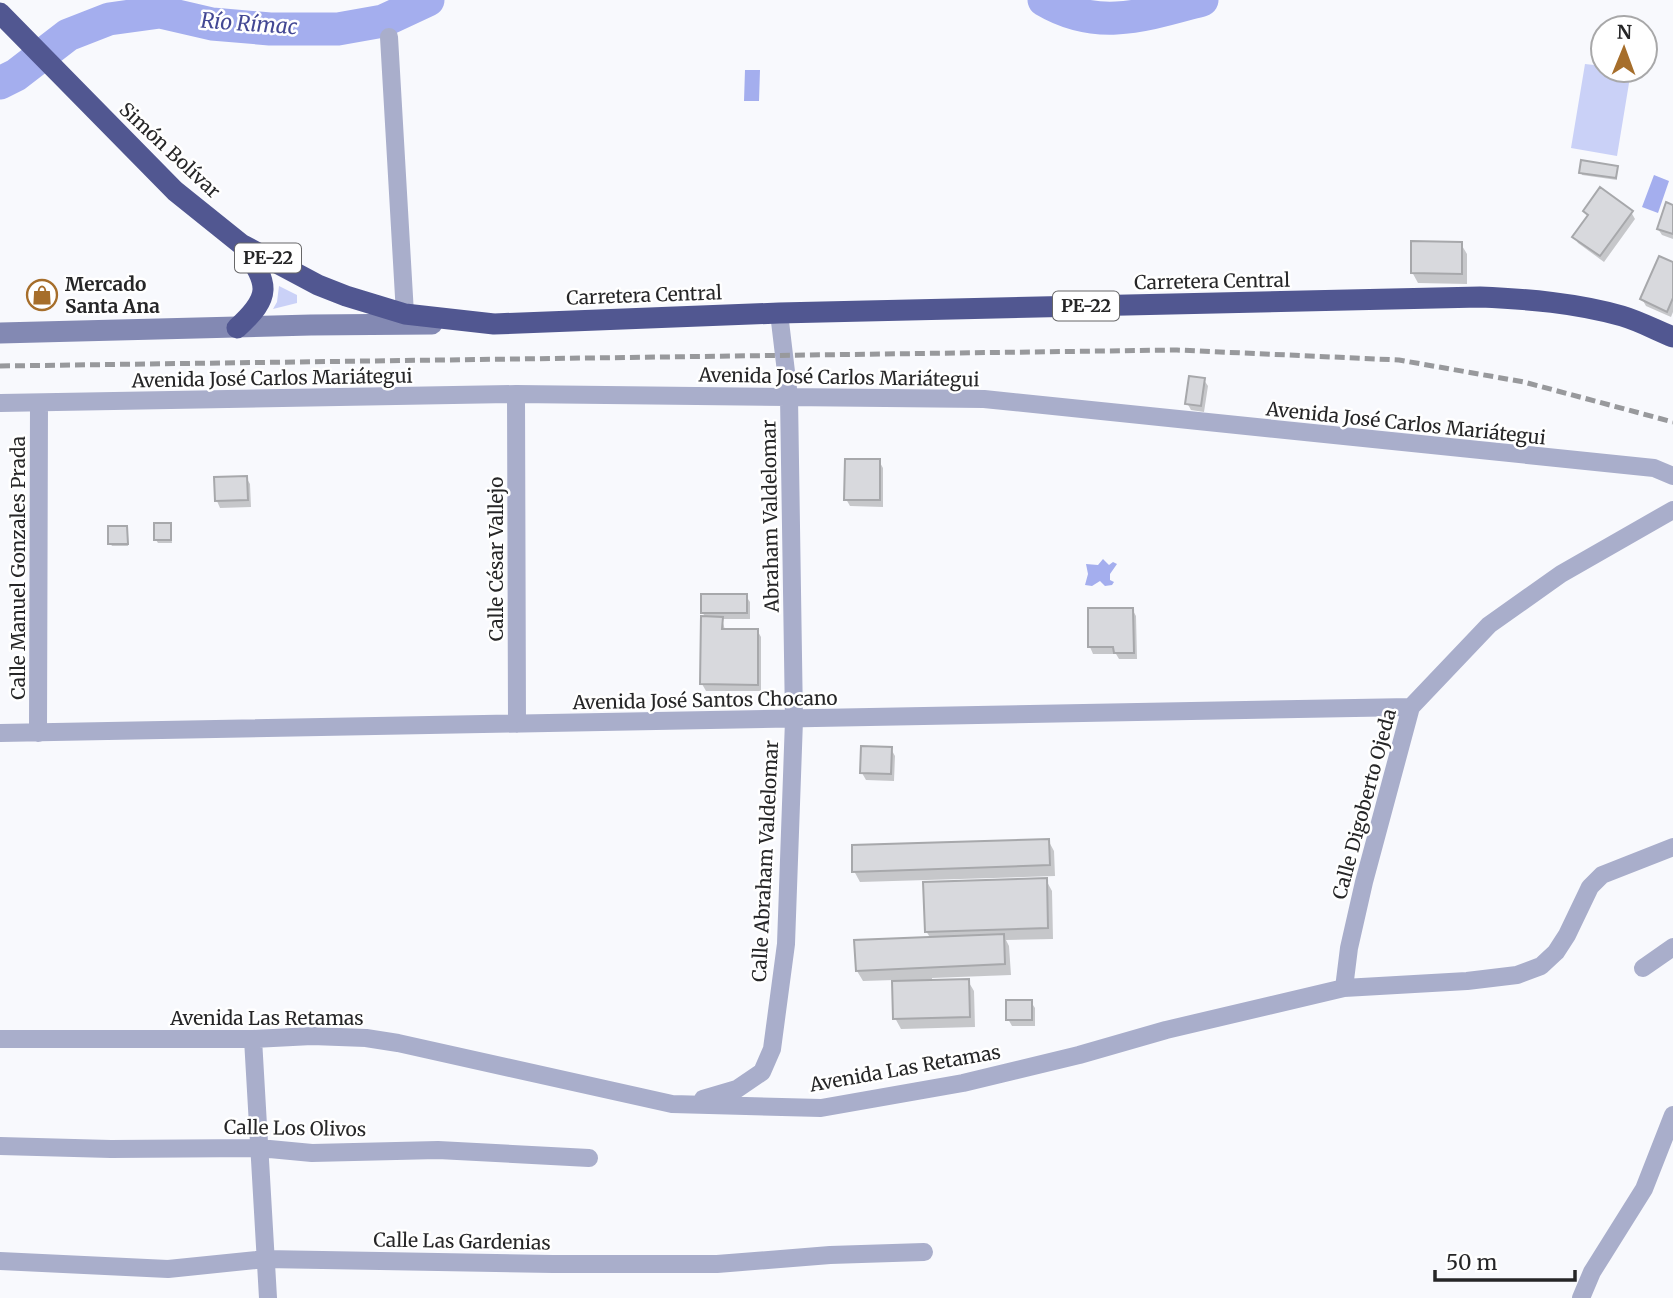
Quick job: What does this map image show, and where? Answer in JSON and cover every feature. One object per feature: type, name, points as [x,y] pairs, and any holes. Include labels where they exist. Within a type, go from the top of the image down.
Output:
[{"type":"highway","name":"Simón Bolívar","points":[[4,16],[175,191],[241,244],[318,285],[346,296],[405,314],[494,324]]},
{"type":"highway","points":[[237,328],[260,302],[264,290],[262,274],[241,244]]},
{"type":"highway","name":"Carretera Central","points":[[494,324],[779,313],[1480,298],[1526,299],[1575,306],[1623,317],[1673,337]]},
{"type":"street","points":[[389,37],[405,314]]},
{"type":"street","name":"Abraham Valdelomar","points":[[779,313],[789,397],[794,720]]},
{"type":"street","points":[[0,333],[310,325],[494,324]]},
{"type":"street","name":"Avenida José Carlos Mariátegui","points":[[0,403],[516,394],[985,399],[1654,468],[1673,475]]},
{"type":"street","name":"Calle César Vallejo","points":[[516,394],[517,724]]},
{"type":"street","name":"Calle Manuel Gonzales Prada","points":[[38,733],[39,403]]},
{"type":"street","name":"Calle Digoberto Ojeda","points":[[1344,988],[1349,948],[1364,882],[1411,707],[1489,625],[1561,574],[1673,510]]},
{"type":"street","name":"Avenida José Santos Chocano","points":[[0,733],[1411,707]]},
{"type":"street","name":"Calle Abraham Valdelomar","points":[[671,1104],[737,1089],[762,1072],[772,1049],[786,944],[794,720]]},
{"type":"street","name":"Avenida Las Retamas","points":[[0,1039],[253,1039],[312,1036],[366,1038],[671,1104],[821,1108],[950,1086],[1079,1055],[1166,1030],[1344,988],[1467,981],[1517,975],[1541,966],[1556,952],[1590,887],[1602,875],[1673,847]]},
{"type":"street","points":[[1643,968],[1673,947]]},
{"type":"street","points":[[253,1039],[268,1298]]},
{"type":"street","points":[[1581,1298],[1592,1272],[1644,1189],[1673,1115]]},
{"type":"street","name":"Calle Los Olivos","points":[[0,1146],[258,1149],[312,1153],[438,1150],[589,1158]]},
{"type":"street","name":"Calle Las Gardenias","points":[[0,1261],[168,1269],[265,1259],[717,1264],[830,1255],[924,1252]]},
{"type":"shaded area","points":[[1585,64],[1589,64],[1589,84],[1629,84],[1617,156],[1571,148]]},
{"type":"shaded area","points":[[279,286],[297,295],[297,303],[273,309],[277,302]]},
{"type":"water","points":[[745,70],[760,70],[759,101],[744,101]]},
{"type":"water","points":[[1654,175],[1669,181],[1658,213],[1642,207]]},
{"type":"water","points":[[1103,559],[1109,565],[1113,562],[1117,564],[1110,574],[1110,580],[1114,582],[1112,585],[1105,586],[1100,581],[1092,586],[1085,585],[1088,574],[1086,564],[1098,565]]},
{"type":"building","points":[[1581,160],[1618,166],[1616,178],[1579,173]]},
{"type":"building","points":[[1600,187],[1633,211],[1600,256],[1572,237],[1588,215],[1583,211]]},
{"type":"building","points":[[1666,202],[1673,205],[1673,234],[1657,229]]},
{"type":"building","points":[[1411,241],[1462,242],[1462,274],[1411,273]]},
{"type":"building","points":[[1659,256],[1673,262],[1673,298],[1667,312],[1640,299]]},
{"type":"building","points":[[1189,376],[1205,378],[1201,406],[1185,404]]},
{"type":"building","points":[[845,459],[880,459],[880,500],[844,500]]},
{"type":"building","points":[[247,476],[248,500],[215,501],[214,477]]},
{"type":"building","points":[[154,523],[171,523],[171,540],[154,540]]},
{"type":"building","points":[[108,526],[127,526],[128,544],[108,544]]},
{"type":"building","points":[[701,594],[747,594],[747,613],[701,613]]},
{"type":"building","points":[[1088,608],[1133,608],[1134,653],[1114,653],[1113,647],[1088,647]]},
{"type":"building","points":[[701,616],[723,617],[722,629],[758,629],[758,685],[700,684]]},
{"type":"building","points":[[861,746],[892,747],[891,774],[860,773]]},
{"type":"building","points":[[1049,839],[1050,865],[852,872],[852,845]]},
{"type":"building","points":[[1047,878],[1048,928],[925,932],[923,882]]},
{"type":"building","points":[[1004,934],[1005,964],[856,971],[854,940]]},
{"type":"building","points":[[969,979],[970,1017],[893,1019],[892,981]]},
{"type":"building","points":[[1006,1000],[1032,1000],[1032,1020],[1006,1020]]},
{"type":"waterway","name":"Río Rímac","points":[[0,83],[16,75],[68,35],[109,19],[160,12],[212,24],[270,29],[338,29],[383,21],[428,0]]},
{"type":"waterway","name":"Río Rímac","points":[[1044,0],[1064,10],[1103,18],[1142,15],[1202,0]]},
{"type":"railway","points":[[0,366],[1177,350],[1399,360],[1524,382],[1673,422]]},
{"type":"place","name":"Mercado Santa Ana","points":[[42,295]]}]
